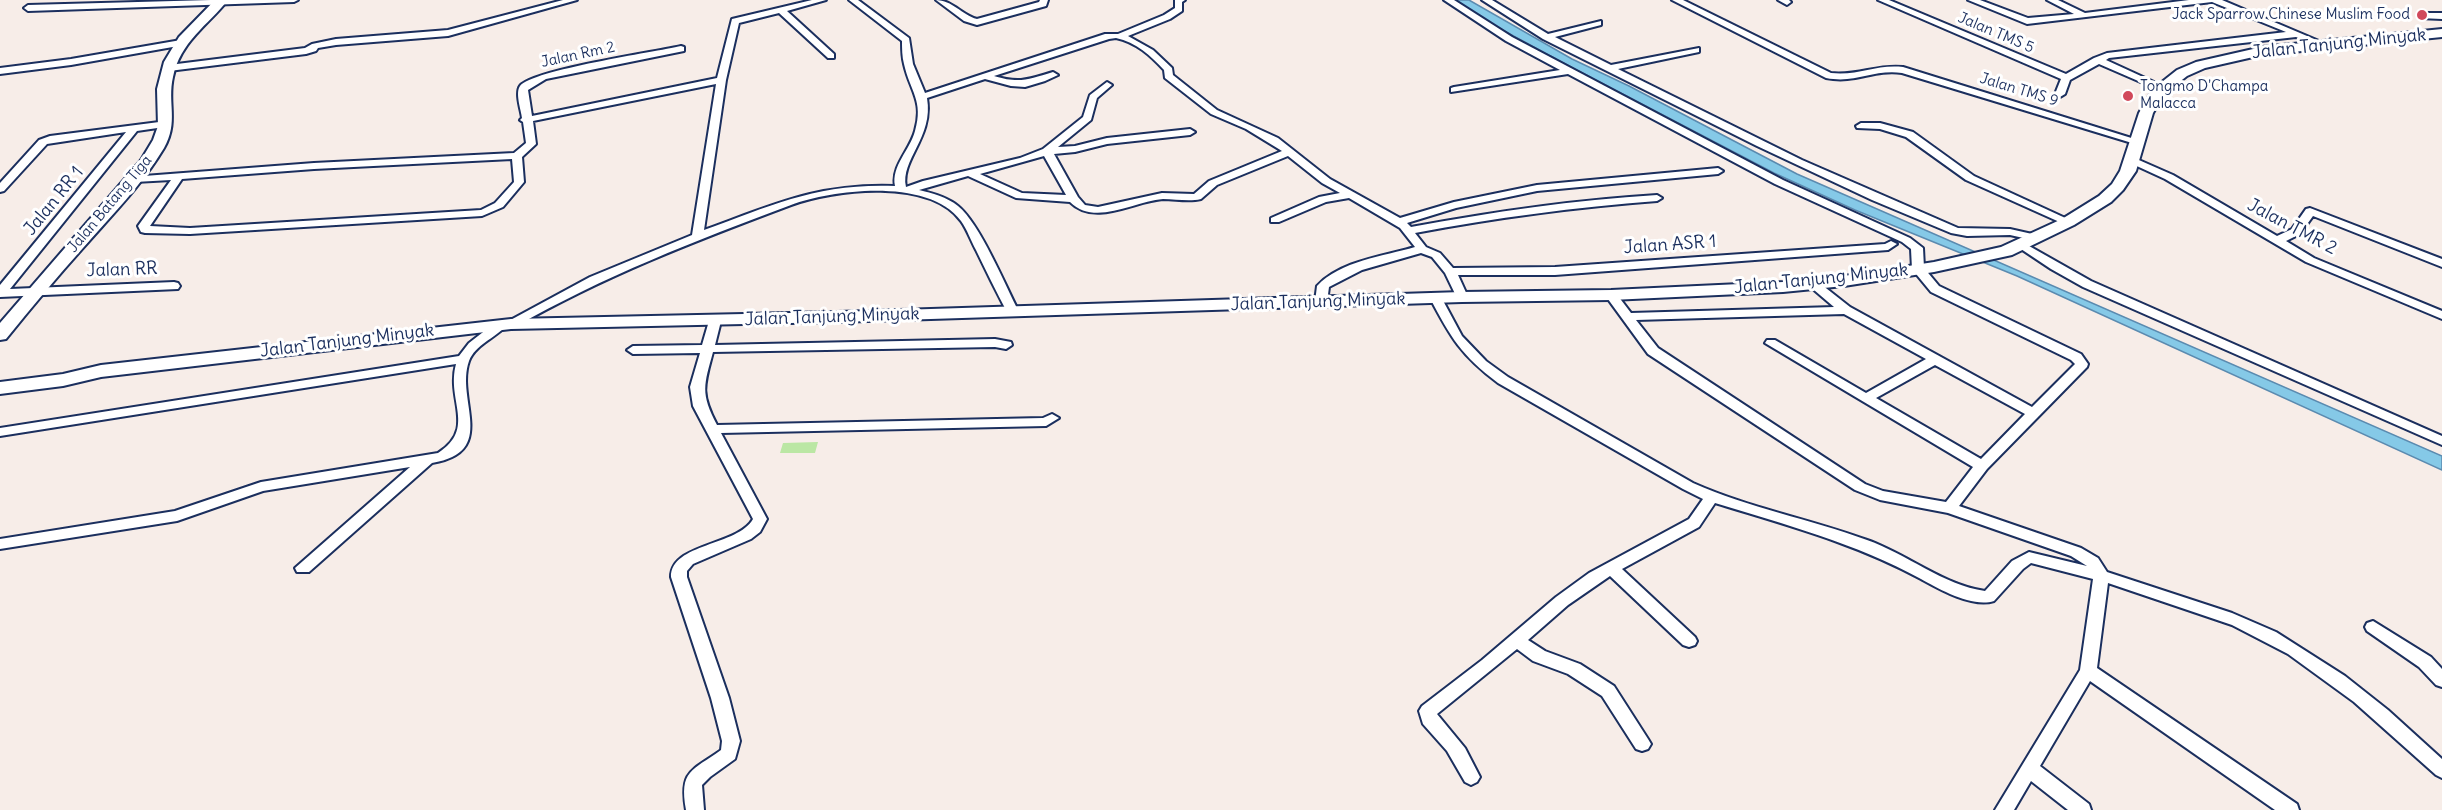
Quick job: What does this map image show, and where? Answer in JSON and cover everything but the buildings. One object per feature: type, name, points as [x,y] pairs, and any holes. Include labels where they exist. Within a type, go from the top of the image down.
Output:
[{"type":"main road","name":"Jalan Batang Tiga","points":[[0,335],[35,291],[135,179],[155,151],[167,124],[164,92],[169,68],[181,43],[220,2]]},
{"type":"main road","name":"Jalan Tanjung Minyak","points":[[101,371],[436,331],[505,325],[716,321],[1462,297],[1611,295],[1813,284],[1918,269],[2014,248],[2068,222],[2112,193],[2124,179],[2132,160],[2149,105],[2162,88],[2182,73],[2211,62],[2262,51],[2442,33]]},
{"type":"main road","points":[[0,377],[72,368],[101,371]]},
{"type":"main road","points":[[0,388],[63,380],[101,371]]},
{"type":"street","points":[[28,8],[294,0]]},
{"type":"street","points":[[169,68],[306,51],[315,46],[336,42],[448,33],[573,0]]},
{"type":"street","points":[[697,236],[721,80],[735,21],[822,0]]},
{"type":"street","points":[[853,0],[906,40],[908,64],[922,97],[924,110],[920,132],[898,176],[903,191]]},
{"type":"street","points":[[939,0],[967,19],[977,22],[1043,4],[1044,0]]},
{"type":"street","points":[[922,97],[1108,36],[1120,36],[1175,13],[1179,9],[1178,1],[1181,0]]},
{"type":"street","points":[[1448,0],[1473,18],[1779,182],[1906,240],[1917,248],[1918,269],[1935,288],[2076,357],[2082,364],[1982,466],[1950,508]]},
{"type":"street","points":[[1486,0],[1546,37],[1767,149],[1883,203],[1955,231],[2010,232],[2037,238]]},
{"type":"street","name":"Jalan TMS 9","points":[[1676,0],[1829,76],[1849,78],[1894,68],[2136,141]]},
{"type":"street","name":"Jalan TMS 5","points":[[1882,0],[2066,78]]},
{"type":"street","points":[[1972,0],[2026,21],[2209,0]]},
{"type":"street","points":[[2051,0],[2083,15]]},
{"type":"street","points":[[2215,0],[2322,44]]},
{"type":"street","points":[[780,9],[831,56]]},
{"type":"street","points":[[2422,16],[2442,16]]},
{"type":"street","points":[[1546,37],[1598,23]]},
{"type":"street","points":[[2060,94],[2066,78],[2107,56],[2296,33]]},
{"type":"street","points":[[1120,36],[1147,50],[1168,70],[1171,81],[1189,91],[1214,112],[1250,127],[1290,152],[1326,182],[1398,222],[1422,249],[1436,255],[1450,272],[1462,297]]},
{"type":"street","points":[[0,71],[71,62],[181,43]]},
{"type":"street","name":"Jalan Rm 2","points":[[517,156],[531,144],[525,120],[523,90],[525,86],[533,81],[681,49]]},
{"type":"street","points":[[1608,68],[1696,50]]},
{"type":"street","points":[[2097,60],[2162,88]]},
{"type":"street","points":[[1454,90],[1570,71]]},
{"type":"street","points":[[983,76],[1015,86],[1053,75]]},
{"type":"street","points":[[525,120],[721,80]]},
{"type":"street","points":[[903,191],[919,185],[1023,160],[1047,150],[1088,118],[1089,106],[1095,93],[1107,86]]},
{"type":"street","points":[[1650,111],[1681,105]]},
{"type":"street","points":[[0,189],[43,142],[50,139],[167,124]]},
{"type":"street","points":[[1861,126],[1878,124],[1895,127],[1917,137],[1968,177],[2068,222]]},
{"type":"street","name":"Jalan RR 1","points":[[0,293],[133,130]]},
{"type":"street","points":[[1047,150],[1075,149],[1107,141],[1190,132]]},
{"type":"street","points":[[1047,150],[1073,198],[1082,208],[1098,210],[1162,196],[1197,197],[1213,183],[1290,152]]},
{"type":"street","points":[[135,179],[179,175],[517,156],[519,182],[502,204],[482,213],[190,231],[145,230],[144,226],[179,175]]},
{"type":"street","name":"Jalan TMR 2","points":[[2132,160],[2169,177],[2310,260],[2442,315]]},
{"type":"street","points":[[1398,222],[1454,205],[1536,188],[1718,171]]},
{"type":"street","points":[[970,173],[1020,196],[1073,198]]},
{"type":"street","points":[[0,432],[463,359],[505,325],[576,288],[697,236],[810,195],[853,190],[903,191],[939,199],[958,210],[966,220],[1013,312]]},
{"type":"street","points":[[1275,220],[1315,202],[1348,195]]},
{"type":"street","points":[[1407,231],[1465,220],[1613,201],[1657,198]]},
{"type":"street","points":[[2273,240],[2295,234],[2310,211],[2442,263]]},
{"type":"street","name":"Jalan ASR 1","points":[[1450,272],[1555,271],[1888,247],[1891,244]]},
{"type":"street","points":[[2014,248],[2087,284],[2442,441]]},
{"type":"street","points":[[1321,302],[1323,286],[1331,280],[1422,249]]},
{"type":"street","points":[[1813,284],[1845,310],[2032,413]]},
{"type":"street","name":"Jalan RR","points":[[0,293],[174,286]]},
{"type":"street","points":[[1611,295],[1653,351],[1860,488],[1880,495],[1950,508],[2076,552],[2089,558],[2100,568],[2101,577],[2088,671],[2004,810]]},
{"type":"street","points":[[1436,298],[1457,338],[1481,364],[1503,380],[1688,486],[1712,497],[1863,544],[1895,558],[1936,581],[1973,595],[1988,597],[1997,590],[2019,561],[2029,557],[2219,613],[2270,635],[2311,661],[2379,710],[2442,770]]},
{"type":"street","points":[[1627,317],[1845,310]]},
{"type":"street","points":[[694,810],[692,787],[696,779],[711,765],[729,754],[731,741],[720,698],[679,577],[679,570],[688,560],[746,535],[760,519],[700,406],[698,387],[716,321]]},
{"type":"street","points":[[633,350],[995,343],[1006,345]]},
{"type":"street","points":[[1772,344],[1982,466]]},
{"type":"street","points":[[0,544],[177,516],[261,487],[426,461],[453,452],[459,447],[465,433],[465,409],[459,387],[463,359]]},
{"type":"street","points":[[1866,399],[1936,359]]},
{"type":"street","points":[[714,429],[1046,422],[1052,418]]},
{"type":"street","points":[[303,568],[426,461]]},
{"type":"street","points":[[1471,777],[1451,739],[1429,720],[1428,711],[1562,601],[1611,567],[1694,523],[1712,497]]},
{"type":"street","points":[[1611,567],[1689,641]]},
{"type":"street","points":[[2373,627],[2425,662],[2442,680]]},
{"type":"street","points":[[1517,640],[1539,656],[1574,669],[1608,691],[1642,744]]},
{"type":"street","points":[[2088,671],[2290,810]]},
{"type":"street","points":[[2030,769],[2082,810]]},
{"type":"green space","points":[[818,442],[815,453],[780,453],[783,443]]},
{"type":"water","points":[[1454,0],[1469,0],[1572,59],[1629,86],[1797,174],[2442,456],[2442,470],[2017,276],[1855,210],[1774,173],[1482,19]]},
{"type":"place","name":"Jack Sparrow Chinese Muslim Food","points":[[2422,15]]},
{"type":"place","name":"Tongmo D'Champa Malacca","points":[[2128,96]]}]
